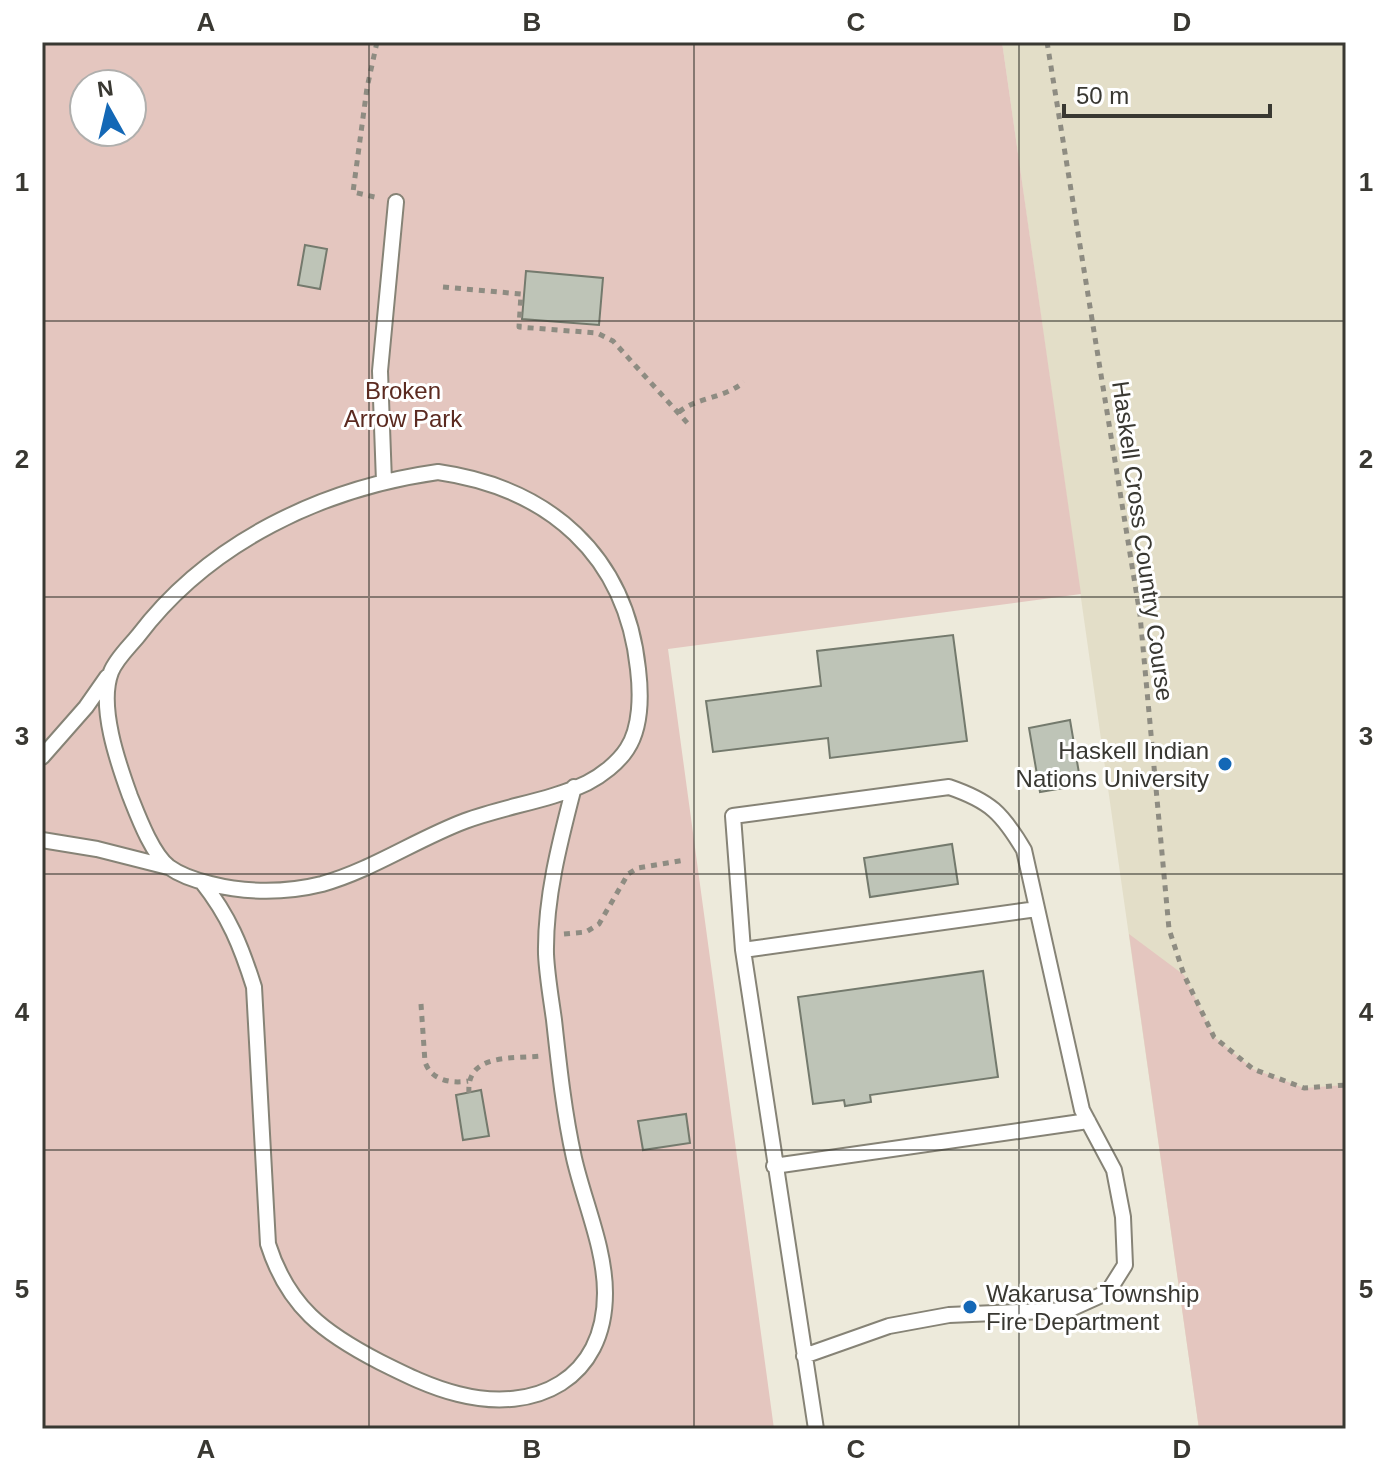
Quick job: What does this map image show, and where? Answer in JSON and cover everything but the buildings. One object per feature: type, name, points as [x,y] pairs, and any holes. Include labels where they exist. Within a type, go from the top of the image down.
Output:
[{"type":"lane","points":[[384,482],[380,371],[396,202]]},
{"type":"lane","points":[[42,757],[86,707],[158,609],[198,573],[242,540],[289,516],[384,482],[438,472],[471,476],[503,488],[538,503],[571,528],[596,555],[612,579],[627,616],[636,651],[640,686],[637,721],[627,749],[608,769],[574,787],[466,821],[321,884],[276,890],[236,890],[202,882],[168,867],[97,849],[42,840]]},
{"type":"lane","points":[[112,670],[107,694],[116,753],[136,811],[150,841],[168,867]]},
{"type":"lane","points":[[202,882],[223,909],[242,948],[254,987],[268,1244],[276,1268],[292,1297],[312,1320],[354,1349],[424,1384],[461,1395],[500,1400],[533,1395],[558,1387],[579,1371],[593,1351],[602,1325],[605,1291],[599,1252],[574,1157],[546,954],[560,842],[574,787]]},
{"type":"lane","points":[[804,1356],[889,1326],[949,1315],[1068,1310],[1108,1292],[1125,1265],[1123,1217],[1114,1170],[1082,1110],[1024,850],[1006,820],[978,797],[949,787],[733,816],[743,950],[774,1166],[804,1356],[816,1429]]},
{"type":"lane","points":[[743,950],[1037,909]]},
{"type":"lane","points":[[774,1166],[1088,1121]]},
{"type":"path","points":[[377,42],[367,88],[353,192],[396,202]]},
{"type":"path","name":"Haskell Cross Country Course","points":[[1047,42],[1140,615],[1169,929],[1184,975],[1214,1037],[1253,1069],[1304,1088],[1346,1085]]},
{"type":"path","points":[[443,287],[521,294],[519,327],[597,333],[613,341],[691,427]]},
{"type":"path","points":[[679,412],[686,406],[730,393],[744,382]]},
{"type":"path","points":[[547,935],[586,932],[599,924],[628,874],[638,868],[685,860]]},
{"type":"path","points":[[421,1004],[428,1070],[443,1080],[454,1083],[468,1081]]},
{"type":"path","points":[[469,1093],[471,1072],[490,1061],[558,1054]]},
{"type":"shaded area","name":"Haskell Indian Nations University","points":[[1002,42],[1346,42],[1346,1429],[1199,1429]]},
{"type":"green space","name":"Broken Arrow Park","points":[[42,42],[1002,42],[1081,594],[668,649],[774,1429],[42,1429]]},
{"type":"green space","points":[[1129,934],[1184,975],[1214,1037],[1253,1069],[1304,1088],[1346,1085],[1346,1429],[1199,1429]]},
{"type":"place","name":"Haskell Indian Nations University","points":[[1225,764]]},
{"type":"place","name":"Wakarusa Township Fire Department","points":[[970,1307]]}]
